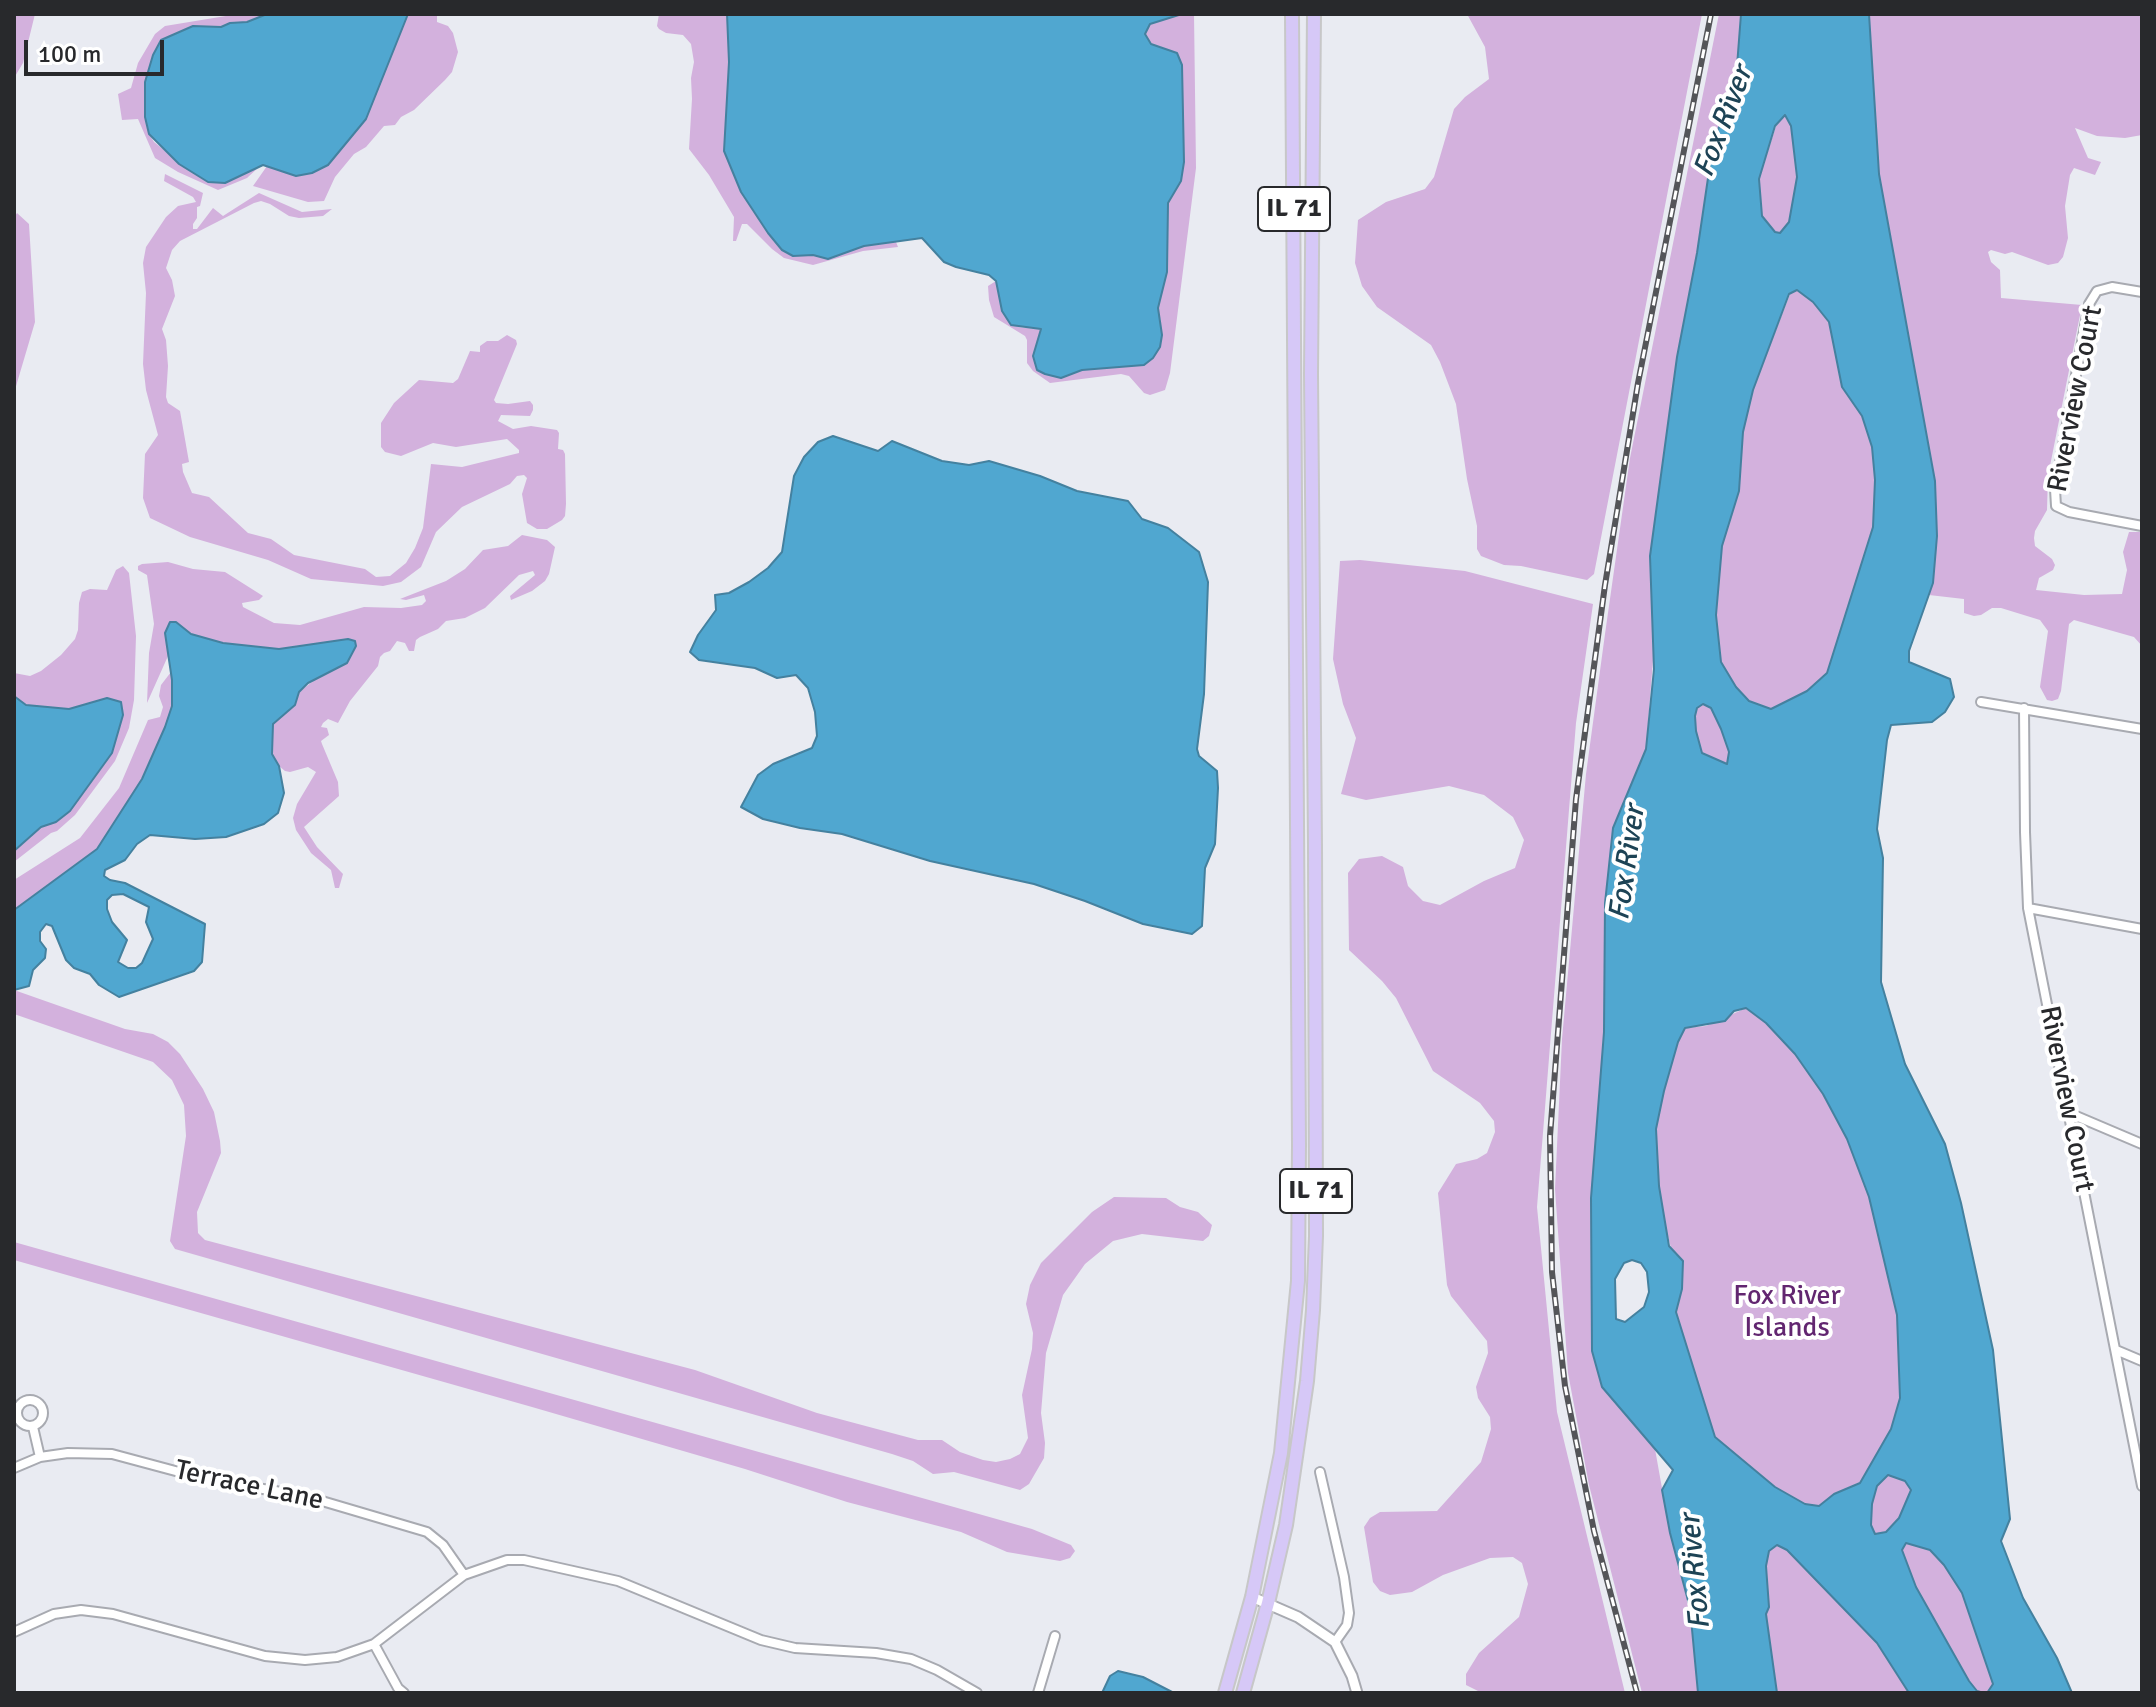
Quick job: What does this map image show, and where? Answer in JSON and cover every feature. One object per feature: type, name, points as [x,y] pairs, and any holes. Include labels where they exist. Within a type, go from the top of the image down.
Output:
[{"type":"main road","name":"IL 71","points":[[1225,1693],[1252,1597],[1281,1453],[1295,1322],[1299,1223],[1292,14]]},
{"type":"main road","name":"IL 71","points":[[1243,1693],[1286,1525],[1307,1381],[1316,1248],[1311,390],[1314,14]]},
{"type":"street","name":"Riverview Court","points":[[2142,292],[2112,287],[2097,291],[2089,304],[2055,489],[2056,506],[2069,512],[2142,526]]},
{"type":"street","points":[[1981,702],[2142,729]]},
{"type":"street","name":"Riverview Court","points":[[2024,708],[2028,908],[2142,1486]]},
{"type":"street","points":[[2028,908],[2142,929]]},
{"type":"street","points":[[2069,1113],[2142,1144]]},
{"type":"street","points":[[2116,1350],[2142,1361]]},
{"type":"street","points":[[33,1427],[40,1457]]},
{"type":"street","name":"Terrace Lane","points":[[14,1468],[40,1457],[68,1453],[112,1454],[209,1480],[319,1500],[427,1532],[443,1545],[464,1575]]},
{"type":"street","points":[[1320,1472],[1349,1613],[1347,1625],[1335,1642]]},
{"type":"street","points":[[14,1632],[54,1614],[81,1610],[113,1614],[265,1656],[305,1660],[337,1657],[374,1644],[464,1575],[507,1560],[524,1560],[618,1581],[761,1640],[795,1648],[876,1653],[911,1659],[974,1692]]},
{"type":"street","points":[[1252,1597],[1308,1623],[1335,1642],[1357,1693]]},
{"type":"street","points":[[1038,1693],[1055,1636]]},
{"type":"street","points":[[374,1644],[398,1688],[404,1693]]},
{"type":"green space","points":[[14,14],[35,14],[23,63],[14,78]]},
{"type":"green space","points":[[238,14],[267,14],[221,27],[193,26],[161,40],[149,134],[154,142],[187,168],[260,166],[247,178],[218,190],[155,158],[138,119],[122,120],[118,94],[131,88],[138,63],[155,34],[165,26]]},
{"type":"green space","points":[[408,14],[437,14],[437,22],[448,26],[453,33],[458,52],[452,72],[445,80],[414,110],[401,117],[395,125],[384,126],[366,147],[354,154],[335,177],[324,201],[308,202],[253,186],[267,166],[296,176],[366,119]]},
{"type":"green space","points":[[659,14],[727,14],[729,62],[724,151],[741,192],[782,250],[793,256],[813,255],[828,259],[865,246],[896,242],[898,247],[863,251],[813,265],[784,258],[747,224],[742,224],[736,241],[733,241],[734,217],[689,149],[694,62],[691,44],[683,35],[659,29]]},
{"type":"green space","points":[[1182,14],[1194,14],[1196,168],[1170,373],[1165,390],[1150,395],[1144,393],[1129,376],[1121,374],[1050,383],[1027,363],[1025,336],[994,317],[988,286],[996,281],[1002,311],[1018,327],[1041,329],[1033,356],[1061,377],[1082,370],[1133,366],[1161,323],[1158,308],[1168,258],[1166,214],[1171,195],[1181,181],[1184,162],[1182,65],[1161,47],[1151,44],[1145,34],[1150,24]]},
{"type":"green space","points":[[1467,14],[1702,14],[1594,574],[1587,580],[1504,565],[1481,556],[1477,549],[1477,526],[1456,404],[1440,362],[1431,345],[1377,307],[1362,286],[1355,263],[1358,220],[1386,202],[1425,189],[1434,177],[1454,109],[1489,79],[1485,47]]},
{"type":"green space","points":[[1719,14],[1741,14],[1736,79],[1713,144],[1677,357],[1646,749],[1613,828],[1605,903],[1604,1032],[1591,1198],[1592,1264],[1602,1387],[1655,1449],[1670,1533],[1690,1608],[1698,1693],[1642,1693],[1589,1485],[1568,1373],[1555,1189],[1562,1039],[1586,774],[1605,634],[1630,458]]},
{"type":"green space","points":[[1869,14],[2142,14],[2142,135],[2125,138],[2097,136],[2075,128],[2088,158],[2101,162],[2095,175],[2074,168],[2070,175],[2065,206],[2068,238],[2063,257],[2058,263],[2048,265],[2012,252],[1988,252],[1991,262],[2000,270],[2001,298],[2082,305],[2048,476],[2047,510],[2034,538],[2035,546],[2055,565],[2053,570],[2039,578],[2036,590],[2084,595],[2122,594],[2127,570],[2123,552],[2129,532],[2142,532],[2142,646],[2134,637],[2074,620],[2069,624],[2061,691],[2058,699],[2052,701],[2047,700],[2040,687],[2048,631],[2040,620],[2001,608],[1992,608],[1974,616],[1964,613],[1964,599],[1929,595],[1937,536],[1935,481],[1879,174]]},
{"type":"green space","points":[[1785,115],[1791,126],[1797,177],[1789,222],[1780,233],[1775,232],[1762,216],[1759,179],[1776,126]]},
{"type":"green space","points":[[165,174],[203,193],[193,229],[197,229],[213,208],[223,216],[259,193],[302,212],[332,209],[323,216],[299,218],[261,201],[180,241],[172,250],[166,268],[175,296],[162,329],[168,366],[166,397],[168,403],[180,411],[189,462],[182,464],[183,472],[192,493],[209,497],[248,533],[271,539],[294,555],[365,569],[376,577],[390,576],[406,563],[423,528],[431,464],[462,467],[519,453],[519,450],[507,439],[456,447],[433,443],[401,456],[385,452],[381,447],[381,423],[394,403],[419,380],[453,383],[458,379],[470,351],[480,352],[480,346],[487,341],[498,341],[507,335],[517,344],[494,400],[508,404],[530,401],[533,410],[530,416],[501,415],[498,421],[513,429],[531,426],[557,430],[559,433],[558,449],[565,454],[566,504],[562,520],[547,529],[537,529],[527,523],[522,494],[527,478],[517,476],[510,484],[462,507],[436,532],[421,567],[401,582],[383,586],[311,579],[268,560],[190,537],[150,518],[143,498],[145,454],[158,435],[146,390],[143,364],[146,293],[143,263],[146,247],[166,217],[178,206],[196,202],[193,197],[164,181]]},
{"type":"green space","points":[[17,213],[29,224],[35,322],[14,393],[14,218]]},
{"type":"green space","points":[[1797,290],[1813,302],[1829,322],[1842,387],[1862,416],[1872,447],[1875,480],[1873,527],[1827,673],[1807,691],[1771,709],[1749,702],[1721,662],[1716,615],[1722,546],[1739,491],[1743,432],[1753,389],[1790,294]]},
{"type":"green space","points":[[522,535],[547,540],[555,547],[545,581],[511,600],[510,596],[535,575],[533,571],[519,575],[485,608],[465,618],[446,621],[438,629],[420,637],[416,640],[414,651],[409,651],[405,643],[397,641],[390,651],[380,657],[378,666],[350,701],[338,723],[328,719],[323,723],[321,727],[327,728],[329,735],[321,741],[338,782],[339,796],[304,827],[317,847],[343,874],[339,888],[335,888],[331,870],[311,853],[296,830],[293,818],[297,804],[316,772],[308,767],[285,771],[272,754],[273,724],[295,705],[299,692],[321,675],[306,647],[279,649],[223,643],[191,634],[176,623],[165,633],[168,656],[147,703],[149,653],[154,624],[147,575],[138,570],[142,564],[168,562],[193,569],[225,572],[263,596],[259,600],[242,603],[243,607],[274,623],[300,625],[364,607],[422,605],[426,601],[424,595],[400,599],[446,581],[465,569],[483,550],[508,546]]},
{"type":"green space","points":[[1360,560],[1465,571],[1593,604],[1576,723],[1537,1207],[1557,1412],[1625,1693],[1482,1693],[1466,1685],[1466,1674],[1479,1653],[1519,1617],[1528,1584],[1522,1563],[1513,1557],[1490,1558],[1443,1575],[1412,1592],[1390,1595],[1380,1591],[1373,1582],[1364,1527],[1370,1518],[1380,1512],[1437,1511],[1481,1462],[1491,1429],[1490,1417],[1478,1398],[1476,1387],[1488,1353],[1487,1341],[1451,1296],[1447,1285],[1438,1193],[1456,1164],[1487,1153],[1495,1132],[1494,1121],[1480,1103],[1433,1071],[1396,998],[1349,950],[1348,873],[1359,859],[1382,856],[1403,867],[1408,886],[1423,901],[1440,905],[1515,868],[1524,840],[1513,817],[1484,795],[1449,786],[1366,800],[1341,794],[1356,738],[1343,704],[1333,659],[1340,561]]},
{"type":"green space","points":[[123,566],[129,573],[136,636],[134,700],[129,728],[115,761],[75,815],[14,862],[14,851],[41,827],[56,822],[70,811],[112,753],[123,715],[88,703],[69,709],[26,705],[14,696],[14,673],[30,676],[61,655],[75,639],[78,630],[82,592],[107,590],[116,570]]},
{"type":"green space","points":[[171,672],[172,706],[165,727],[142,779],[97,849],[14,910],[14,880],[80,838],[119,788],[148,720],[160,717],[163,707],[159,696],[161,685]]},
{"type":"green space","points":[[1703,704],[1711,708],[1721,729],[1729,752],[1728,764],[1702,753],[1695,716],[1697,708]]},
{"type":"green space","points":[[14,990],[125,1029],[153,1034],[168,1042],[180,1054],[214,1112],[220,1141],[221,1153],[197,1212],[198,1233],[205,1240],[695,1370],[817,1413],[918,1440],[942,1440],[960,1452],[983,1460],[996,1462],[1010,1459],[1020,1454],[1028,1438],[1022,1395],[1033,1333],[1026,1304],[1030,1285],[1041,1263],[1092,1212],[1114,1197],[1166,1198],[1180,1207],[1198,1212],[1212,1225],[1209,1236],[1203,1241],[1142,1234],[1113,1241],[1085,1264],[1063,1295],[1046,1353],[1041,1413],[1044,1458],[1029,1484],[1020,1490],[954,1472],[933,1474],[913,1461],[892,1454],[175,1249],[170,1241],[186,1136],[184,1105],[172,1080],[153,1062],[14,1014]]},
{"type":"green space","name":"Fox River Islands","points":[[1746,1008],[1766,1023],[1795,1054],[1823,1094],[1847,1139],[1869,1197],[1897,1315],[1900,1398],[1891,1429],[1860,1483],[1834,1494],[1820,1506],[1805,1504],[1775,1487],[1715,1437],[1676,1312],[1682,1289],[1662,1214],[1659,1186],[1656,1129],[1664,1091],[1685,1028],[1706,1026]]},
{"type":"green space","points":[[14,1242],[1032,1529],[1071,1545],[1075,1551],[1070,1558],[1060,1561],[1007,1552],[961,1532],[847,1502],[532,1407],[14,1260]]},
{"type":"green space","points":[[1888,1475],[1905,1481],[1911,1490],[1899,1518],[1886,1532],[1875,1534],[1871,1525],[1872,1504],[1877,1486]]},
{"type":"green space","points":[[1906,1543],[1930,1550],[1962,1593],[1993,1684],[1987,1693],[1977,1691],[1969,1681],[1916,1587],[1902,1550]]},
{"type":"green space","points":[[1776,1545],[1787,1550],[1877,1643],[1909,1693],[1777,1693],[1766,1614],[1769,1607],[1766,1566],[1769,1551]]},
{"type":"water","points":[[267,14],[408,14],[366,119],[328,165],[296,176],[263,165],[225,183],[208,182],[179,164],[149,134],[145,117],[145,82],[153,55],[161,40],[193,26],[221,27]]},
{"type":"water","points":[[727,14],[1182,14],[1150,24],[1145,34],[1151,44],[1177,53],[1182,65],[1184,162],[1181,181],[1168,203],[1167,272],[1158,308],[1162,335],[1160,347],[1153,358],[1144,365],[1082,370],[1061,378],[1037,370],[1033,356],[1041,329],[1011,325],[1002,311],[996,281],[989,275],[944,262],[922,238],[864,246],[828,259],[813,255],[793,256],[782,250],[741,192],[724,151],[729,62]]},
{"type":"water","name":"Fox River","points":[[1741,14],[1869,14],[1879,174],[1935,481],[1937,536],[1933,583],[1909,651],[1909,662],[1950,679],[1954,697],[1945,712],[1932,722],[1891,725],[1887,740],[1877,829],[1883,858],[1881,982],[1905,1064],[1945,1144],[1993,1350],[2010,1519],[2001,1541],[2023,1598],[2057,1658],[2072,1693],[1987,1693],[1993,1684],[1962,1593],[1930,1550],[1906,1543],[1902,1550],[1916,1587],[1969,1681],[1977,1691],[1984,1693],[1909,1693],[1877,1643],[1787,1550],[1777,1545],[1769,1551],[1766,1566],[1769,1607],[1766,1614],[1777,1693],[1698,1693],[1690,1608],[1662,1490],[1673,1470],[1602,1387],[1592,1351],[1591,1198],[1604,1032],[1605,903],[1613,828],[1646,749],[1654,669],[1650,556],[1677,357],[1713,144],[1736,79]],"holes":[[[1785,115],[1791,126],[1797,177],[1789,222],[1780,233],[1775,232],[1762,216],[1759,179],[1775,126]],[[1797,290],[1813,302],[1829,322],[1842,387],[1862,416],[1872,447],[1875,480],[1873,527],[1827,673],[1807,691],[1771,709],[1749,701],[1721,662],[1716,615],[1722,546],[1739,491],[1743,432],[1753,390],[1789,294]],[[1703,704],[1711,708],[1729,752],[1727,764],[1702,753],[1695,716],[1697,708]],[[1746,1008],[1766,1023],[1795,1054],[1823,1094],[1847,1139],[1869,1197],[1897,1315],[1900,1398],[1891,1429],[1860,1483],[1834,1494],[1819,1506],[1805,1504],[1775,1487],[1715,1437],[1676,1312],[1682,1289],[1683,1261],[1669,1246],[1659,1186],[1656,1129],[1678,1042],[1685,1028],[1725,1021],[1734,1011]],[[1632,1260],[1641,1263],[1647,1272],[1649,1292],[1644,1307],[1625,1322],[1616,1319],[1615,1279],[1624,1263]],[[1888,1475],[1905,1481],[1911,1490],[1899,1518],[1886,1532],[1875,1534],[1871,1525],[1877,1486]]]},
{"type":"water","points":[[833,436],[878,451],[892,441],[942,461],[969,465],[989,461],[1077,491],[1128,501],[1142,519],[1168,528],[1199,552],[1208,582],[1204,694],[1197,749],[1199,756],[1217,771],[1218,788],[1215,844],[1205,868],[1202,926],[1192,934],[1143,924],[1034,884],[930,861],[842,834],[763,819],[741,807],[758,775],[773,764],[812,748],[817,736],[815,712],[808,688],[796,675],[777,678],[755,668],[699,660],[690,652],[716,610],[715,595],[729,593],[749,582],[768,568],[782,552],[794,476],[804,457],[818,442]]},
{"type":"water","points":[[170,622],[176,622],[191,634],[223,643],[279,649],[348,639],[355,641],[356,646],[347,663],[308,683],[299,692],[295,705],[273,724],[272,754],[279,766],[284,793],[278,813],[264,824],[226,837],[195,839],[150,835],[137,844],[125,860],[105,870],[104,876],[110,880],[125,883],[205,924],[202,962],[194,971],[119,997],[66,960],[52,926],[46,924],[40,932],[40,941],[46,949],[45,958],[33,970],[29,986],[14,990],[14,910],[97,849],[142,779],[165,727],[172,706],[172,680],[165,633]],"holes":[[[123,894],[149,907],[146,922],[153,939],[142,963],[136,968],[128,968],[118,962],[127,940],[112,922],[107,900],[112,895]]]},
{"type":"water","points":[[14,696],[26,705],[69,709],[107,698],[121,702],[123,715],[112,753],[70,811],[56,822],[41,827],[14,851]]},
{"type":"water","points":[[1118,1671],[1143,1677],[1174,1693],[1102,1693],[1110,1676]]},
{"type":"railway","points":[[1637,1693],[1594,1531],[1565,1386],[1552,1272],[1550,1136],[1576,799],[1605,585],[1638,383],[1711,14]]}]
